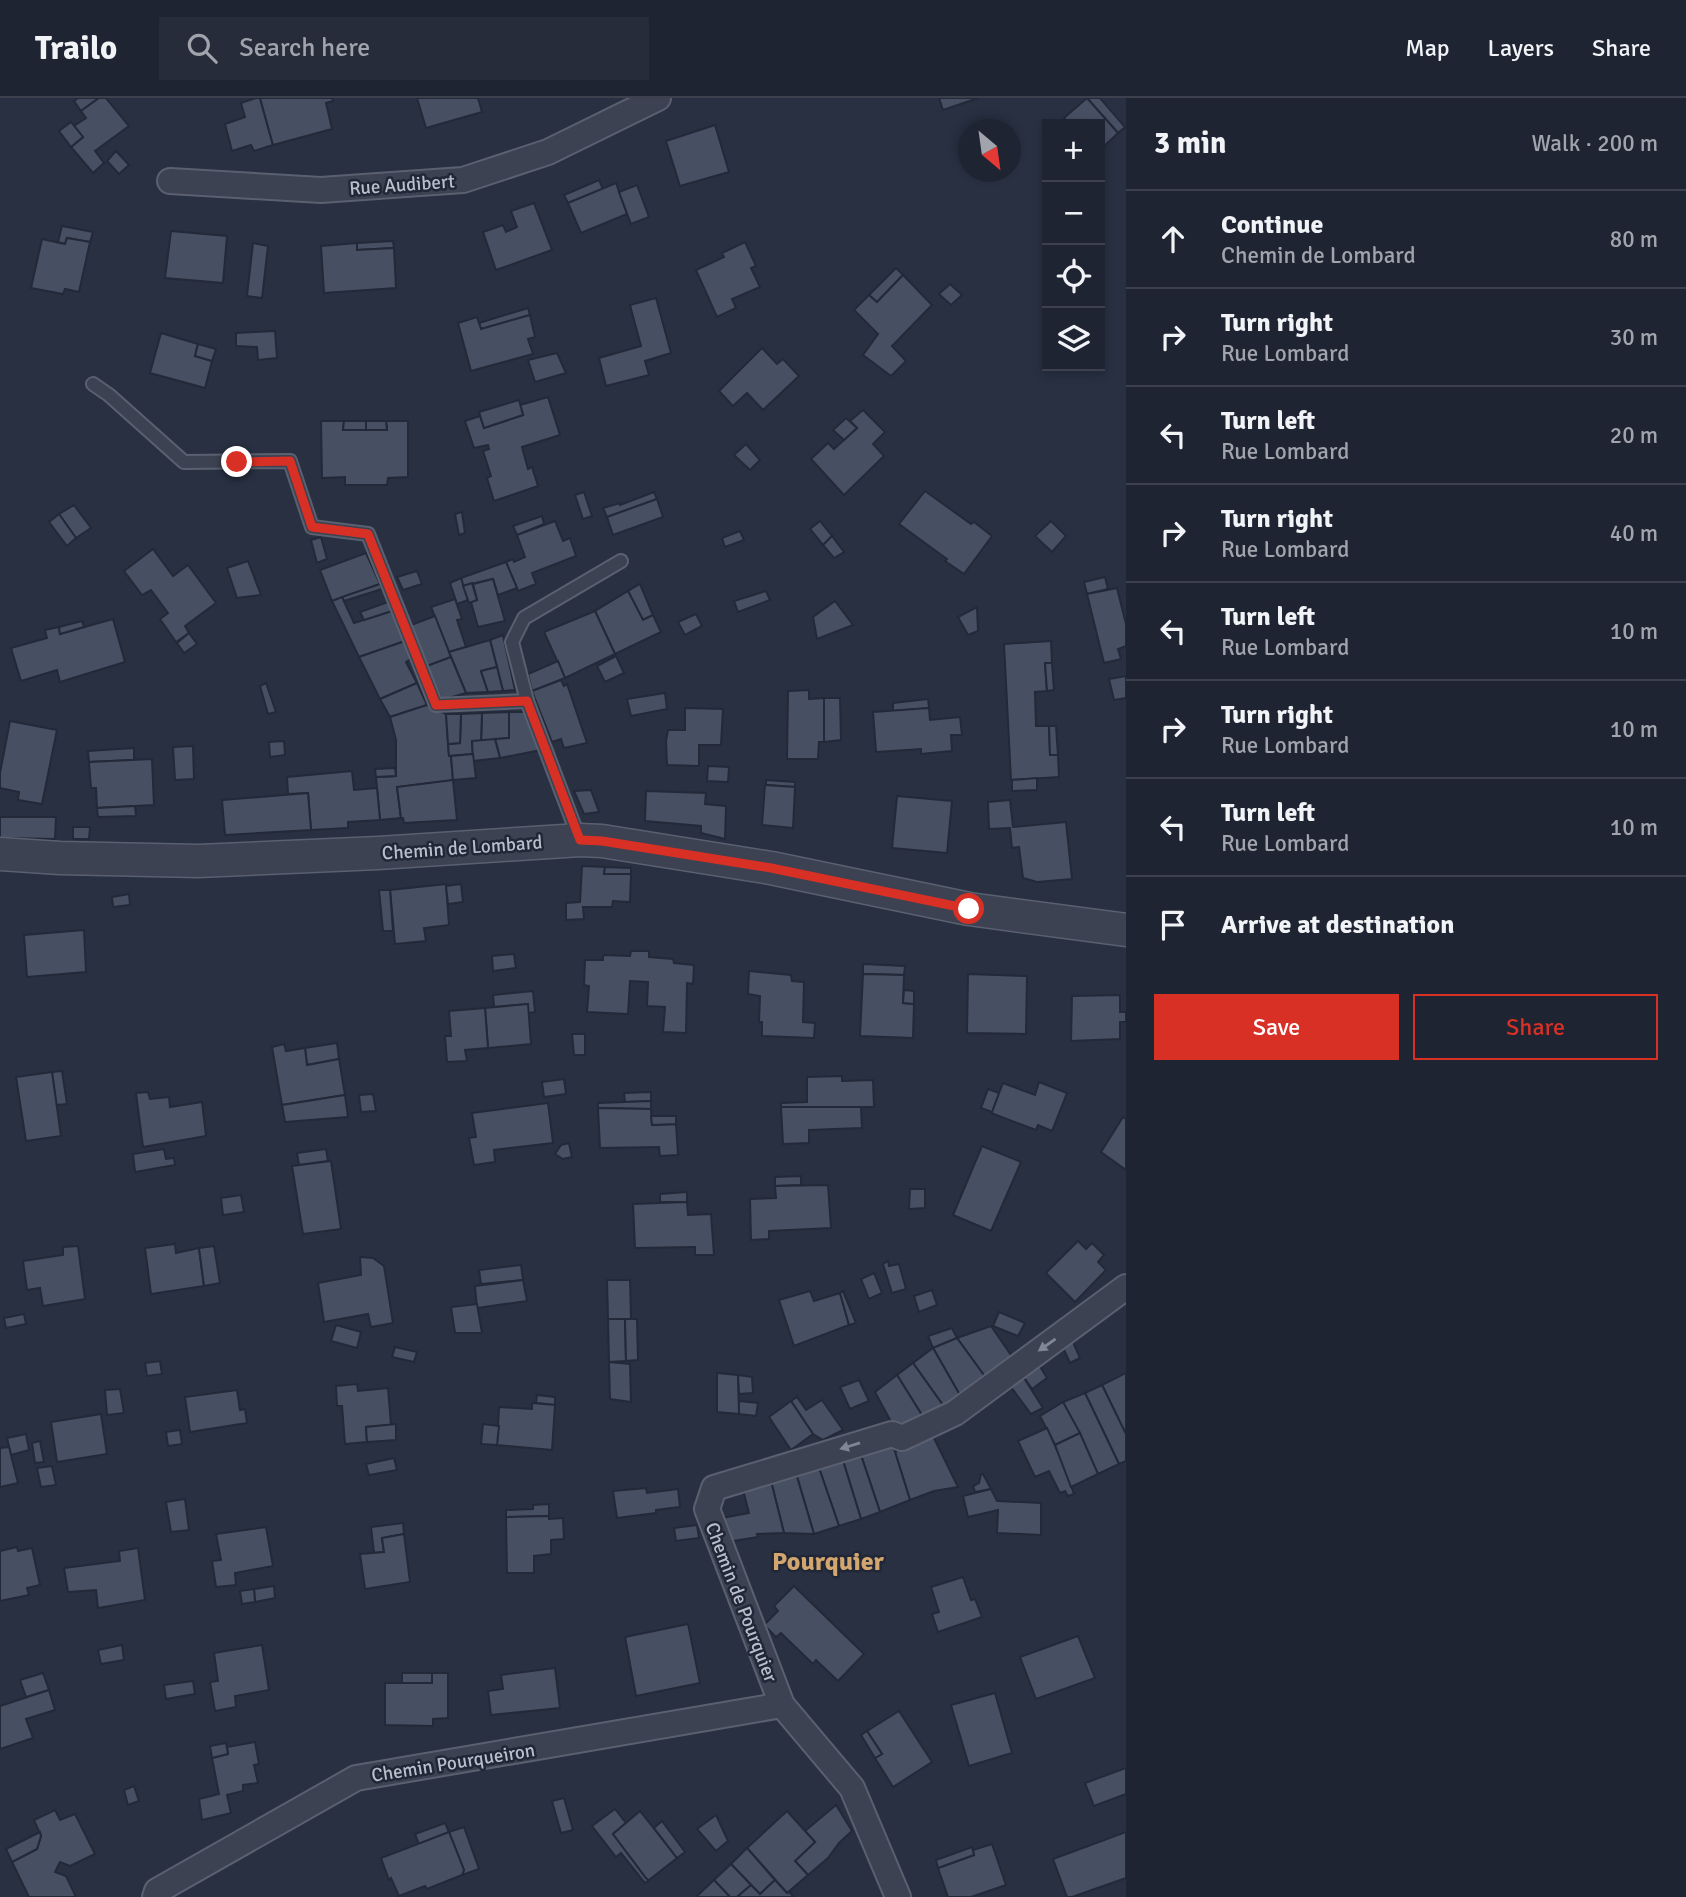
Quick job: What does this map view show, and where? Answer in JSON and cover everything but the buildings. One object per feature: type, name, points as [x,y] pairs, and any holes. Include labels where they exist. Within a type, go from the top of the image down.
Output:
[{"type":"street","name":"Rue Audibert","points":[[170,181],[321,190],[463,180],[548,152],[659,98]]},
{"type":"street","name":"Chemin de Lombard","points":[[0,854],[198,861],[602,841],[771,868],[969,909],[1126,930]]},
{"type":"street","name":"Chemin de Pourquier","points":[[898,1897],[852,1788],[782,1705],[707,1509],[714,1488],[892,1434],[902,1438],[955,1413],[1126,1287]]},
{"type":"street","name":"Chemin Pourqueiron","points":[[155,1897],[157,1891],[356,1778],[782,1705]]},
{"type":"lane","points":[[93,384],[184,462],[290,461],[312,527],[368,534],[436,705],[527,701]]},
{"type":"lane","points":[[580,840],[527,701],[512,642],[524,618],[621,561]]},
{"type":"district","name":"Pourquier","points":[[828,1561]]},
{"type":"route","points":[[237,462],[290,461],[312,527],[368,534],[436,705],[527,701],[580,840],[602,841],[771,868],[969,909]]}]
